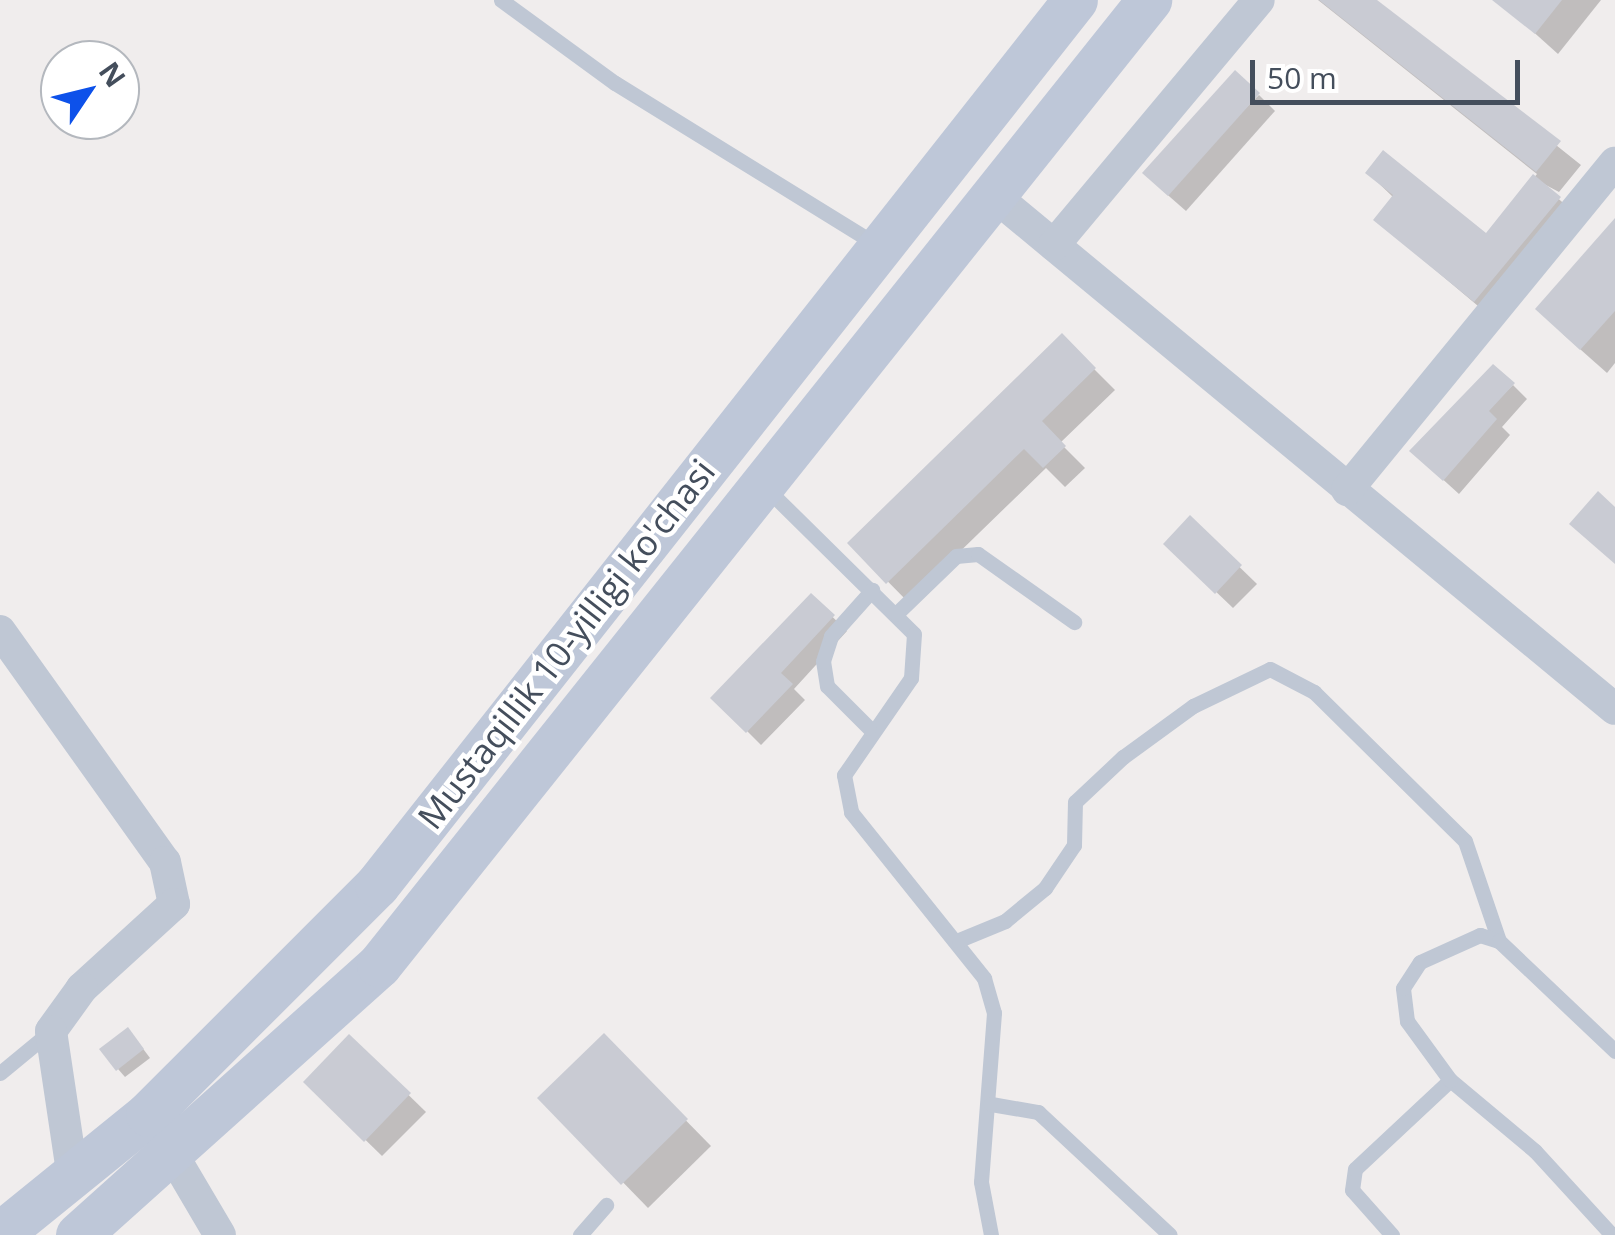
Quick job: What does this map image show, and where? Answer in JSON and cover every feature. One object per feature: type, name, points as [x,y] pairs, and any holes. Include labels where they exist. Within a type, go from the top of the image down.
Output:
[{"type":"main road","name":"Mustaqillik 10-yilligi ko'chasi","points":[[78,1235],[159,1133],[377,885],[1075,0]]},
{"type":"main road","name":"Mustaqillik 10-yilligi ko'chasi","points":[[0,1234],[72,1171],[159,1133],[379,965],[1149,0]]},
{"type":"street","points":[[1054,245],[1260,0]]},
{"type":"street","points":[[1347,490],[1615,163]]},
{"type":"street","points":[[992,194],[1615,709]]},
{"type":"street","points":[[2,637],[166,862],[174,904],[82,988],[51,1030],[72,1171]]},
{"type":"street","points":[[159,1133],[220,1235]]},
{"type":"lane","points":[[502,0],[615,83],[879,246]]},
{"type":"lane","points":[[761,482],[914,634],[911,678],[870,728],[844,774],[851,812],[958,940],[994,1013],[991,1104],[980,1182],[988,1233]]},
{"type":"lane","points":[[896,614],[956,556],[978,554],[1074,622]]},
{"type":"lane","points":[[870,728],[827,686],[823,661],[830,636],[872,590]]},
{"type":"lane","points":[[958,940],[1005,921],[1045,888],[1074,846],[1075,802],[1123,756],[1193,706],[1270,669],[1314,692],[1466,841],[1500,941],[1615,1051]]},
{"type":"lane","points":[[1500,941],[1456,939],[1420,962],[1404,988],[1407,1021],[1450,1080],[1560,1176],[1612,1235]]},
{"type":"lane","points":[[0,1073],[51,1030]]},
{"type":"lane","points":[[1392,1235],[1352,1190],[1354,1169],[1450,1080]]},
{"type":"lane","points":[[991,1104],[1038,1112],[1170,1235]]},
{"type":"lane","points":[[580,1235],[606,1205]]},
{"type":"building","points":[[1319,0],[1377,0],[1561,141],[1536,172]]},
{"type":"building","points":[[1492,0],[1562,0],[1535,34]]},
{"type":"building","points":[[1235,70],[1260,93],[1168,196],[1142,173]]},
{"type":"building","points":[[1383,150],[1486,233],[1533,174],[1561,197],[1474,302],[1373,220],[1393,195],[1365,173]]},
{"type":"building","points":[[1615,218],[1615,311],[1580,350],[1535,309]]},
{"type":"building","points":[[1062,333],[1096,368],[1042,421],[1066,446],[1043,468],[1024,449],[886,584],[847,543]]},
{"type":"building","points":[[1493,364],[1515,383],[1489,411],[1497,419],[1443,481],[1409,451]]},
{"type":"building","points":[[1598,491],[1615,507],[1615,564],[1569,524]]},
{"type":"building","points":[[1190,515],[1242,565],[1215,594],[1163,544]]},
{"type":"building","points":[[811,593],[835,615],[781,673],[793,684],[746,733],[710,698]]},
{"type":"building","points":[[128,1027],[144,1049],[116,1071],[99,1049]]},
{"type":"building","points":[[604,1033],[688,1119],[621,1185],[537,1098]]},
{"type":"building","points":[[349,1034],[411,1093],[364,1142],[303,1082]]}]
